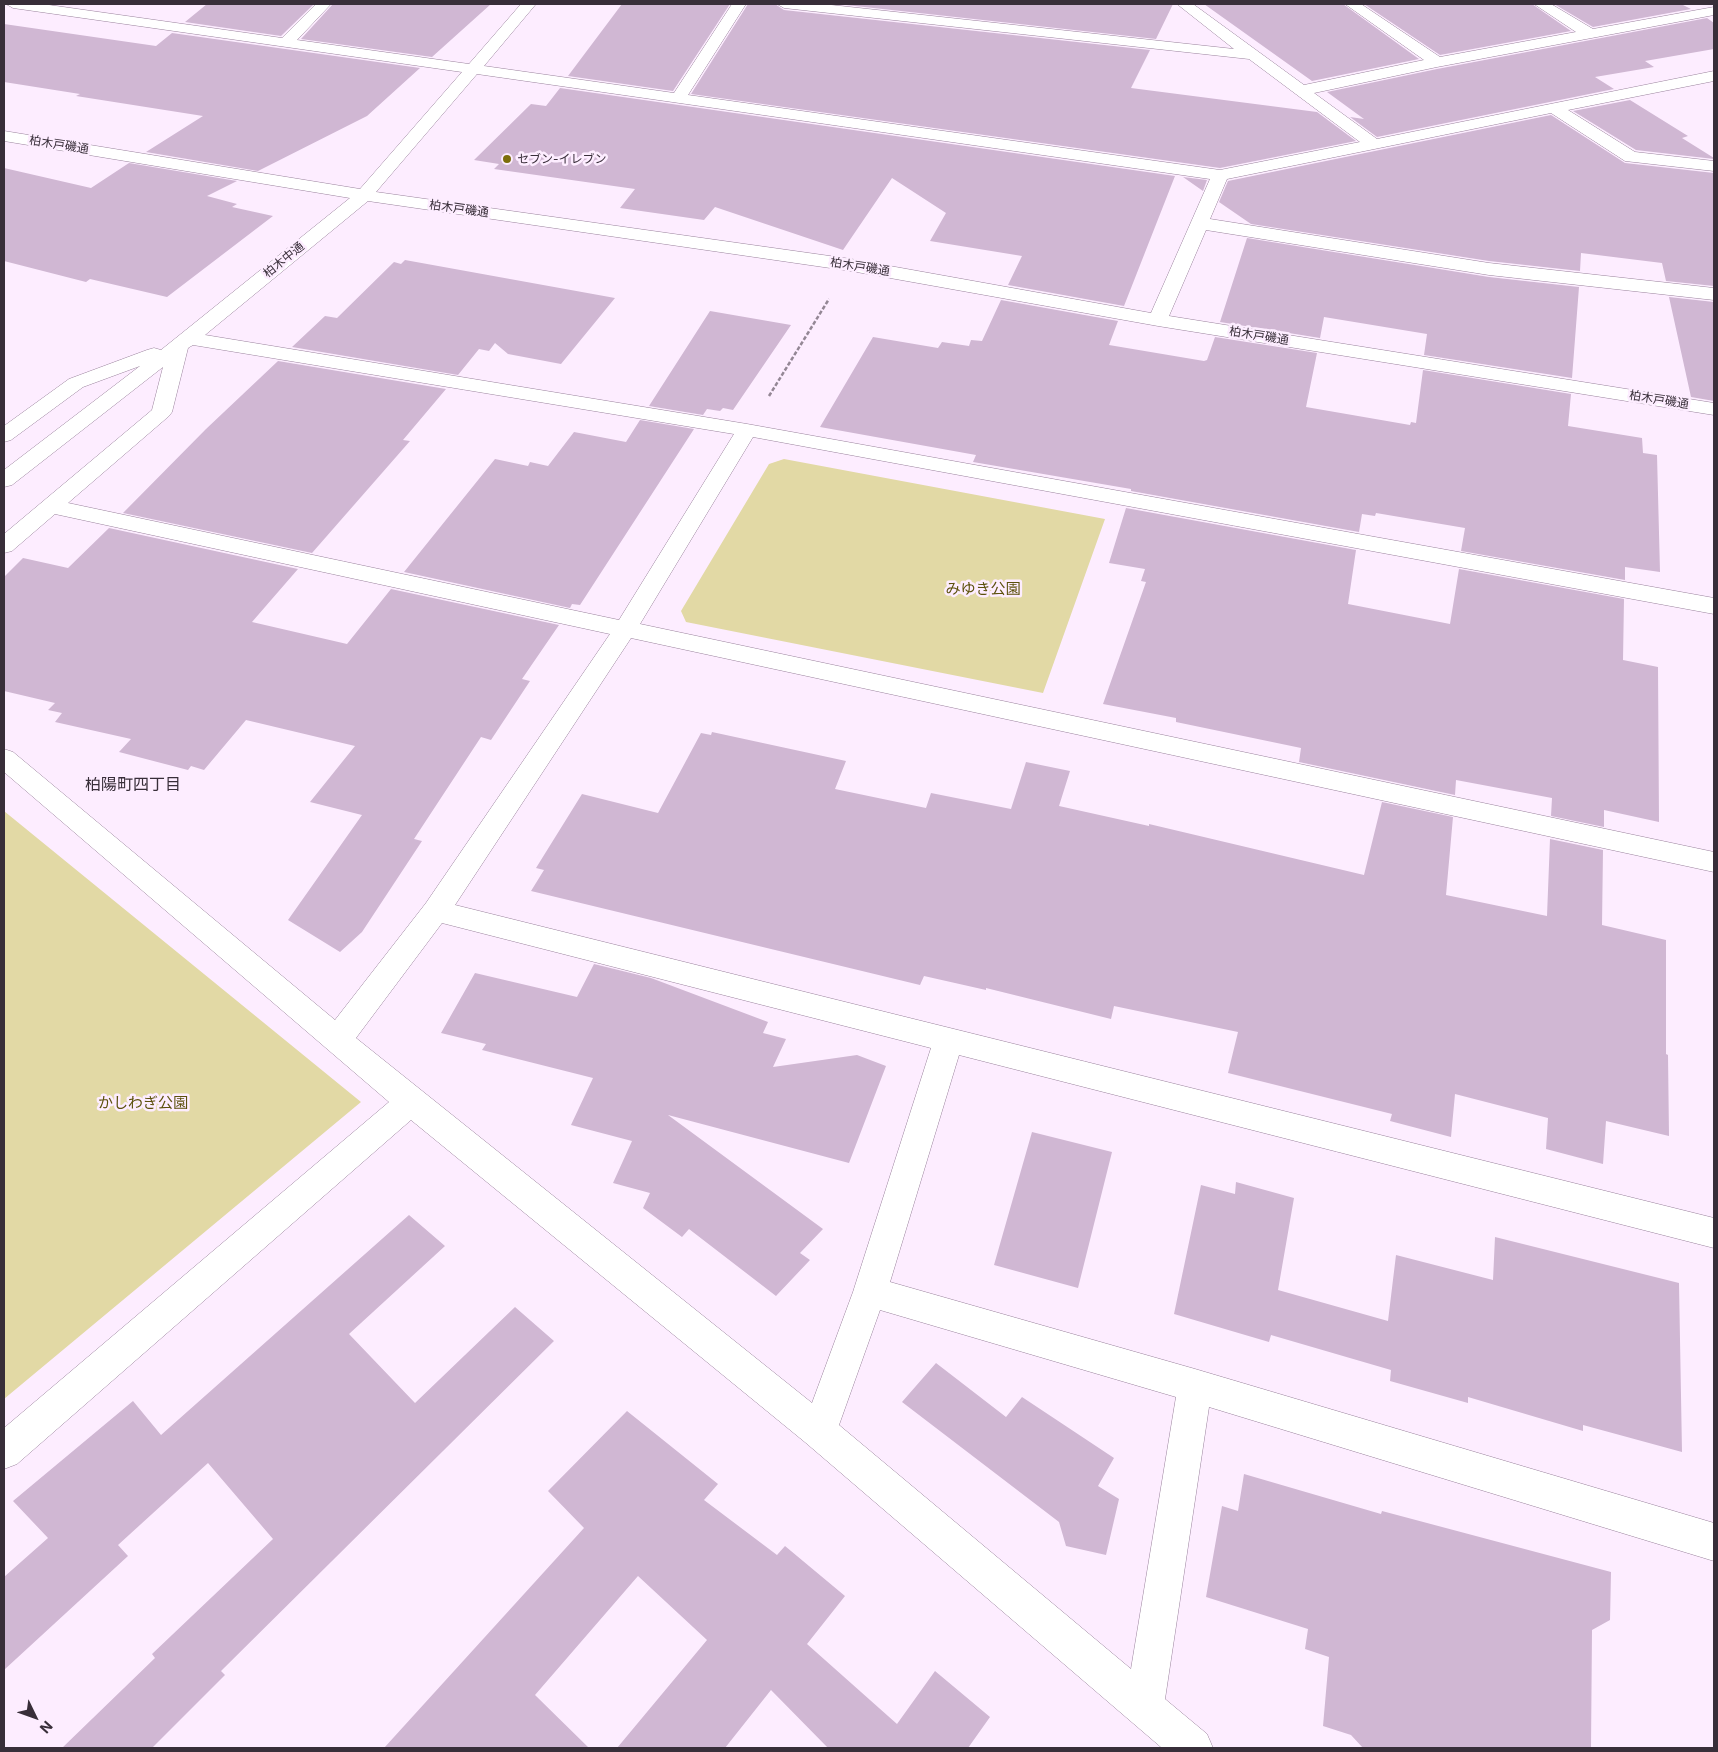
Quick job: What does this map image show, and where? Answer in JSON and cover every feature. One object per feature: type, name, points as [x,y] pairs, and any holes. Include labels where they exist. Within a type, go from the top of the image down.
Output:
[{"type":"street","points":[[13,4],[1220,175],[1372,143],[1714,76]]},
{"type":"street","points":[[285,43],[324,4]]},
{"type":"street","name":"柏木中通","points":[[4,480],[184,341],[364,195],[529,4]]},
{"type":"street","points":[[679,97],[739,4]]},
{"type":"street","points":[[784,4],[1251,55]]},
{"type":"street","points":[[1184,4],[1299,91],[1372,143]]},
{"type":"street","points":[[1352,4],[1437,62]]},
{"type":"street","points":[[1541,4],[1589,33]]},
{"type":"street","points":[[1299,91],[1437,62],[1714,11]]},
{"type":"street","points":[[1554,108],[1631,157],[1714,166]]},
{"type":"street","name":"柏木戸磯通","points":[[4,136],[364,195],[851,265],[1158,320],[1714,409]]},
{"type":"street","points":[[1158,320],[1220,175]]},
{"type":"street","points":[[1198,223],[1489,269],[1714,294]]},
{"type":"street","points":[[4,546],[162,412],[184,341]]},
{"type":"street","points":[[4,436],[76,383],[184,341],[747,430],[1714,606]]},
{"type":"street","points":[[337,1040],[436,911],[625,629],[747,430]]},
{"type":"street","points":[[49,506],[1714,862]]},
{"type":"street","points":[[4,758],[411,1102],[819,1432],[1193,1748]]},
{"type":"street","points":[[436,911],[1714,1234]]},
{"type":"street","points":[[819,1432],[870,1292],[949,1040]]},
{"type":"street","points":[[4,1451],[411,1102]]},
{"type":"street","points":[[870,1292],[1195,1386],[1714,1542]]},
{"type":"street","points":[[1144,1708],[1195,1386]]},
{"type":"path","points":[[747,430],[851,265]]},
{"type":"green space","name":"みゆき公園","points":[[784,459],[1105,519],[1043,693],[686,622],[681,611],[769,464]]},
{"type":"green space","name":"かしわぎ公園","points":[[4,811],[361,1102],[4,1399]]},
{"type":"building","points":[[207,4],[314,4],[281,36],[185,22]]},
{"type":"building","points":[[333,4],[491,4],[432,57],[301,39]]},
{"type":"building","points":[[622,4],[730,4],[673,91],[568,76]]},
{"type":"building","points":[[748,4],[775,4],[784,10],[1150,50],[1131,88],[1317,112],[1356,141],[1220,168],[691,94]]},
{"type":"building","points":[[837,4],[1173,4],[1156,39]]},
{"type":"building","points":[[1204,4],[1343,4],[1419,59],[1312,81]]},
{"type":"building","points":[[1364,4],[1532,4],[1571,31],[1440,55]]},
{"type":"building","points":[[1554,4],[1681,4],[1691,9],[1593,27]]},
{"type":"building","points":[[1707,18],[1714,23],[1714,49],[1645,61],[1654,67],[1595,77],[1614,89],[1377,137],[1350,117],[1364,119],[1327,92],[1437,69]]},
{"type":"building","points":[[4,24],[156,46],[172,33],[420,68],[367,116],[258,171],[146,152],[203,116],[76,96],[80,94],[4,82]]},
{"type":"building","points":[[560,88],[1175,176],[1124,306],[1008,285],[1022,256],[930,241],[946,213],[892,178],[843,250],[715,207],[704,220],[620,208],[635,189],[494,169],[499,164],[474,160],[531,104],[546,106]]},
{"type":"building","points":[[1630,100],[1688,136],[1682,138],[1714,159],[1636,150],[1573,111]]},
{"type":"building","points":[[1551,115],[1625,163],[1714,173],[1714,286],[1666,281],[1662,263],[1581,253],[1580,271],[1489,261],[1251,224],[1219,202],[1228,181]]},
{"type":"building","points":[[129,163],[237,181],[207,196],[237,204],[232,207],[273,216],[167,297],[90,279],[86,282],[4,261],[4,168],[91,188]]},
{"type":"building","points":[[1183,177],[1207,180],[1203,191]]},
{"type":"building","points":[[1247,238],[1489,277],[1579,287],[1572,378],[1424,355],[1427,334],[1324,317],[1320,338],[1220,322]]},
{"type":"building","points":[[405,260],[615,298],[561,364],[508,354],[495,343],[489,351],[479,349],[458,375],[292,347],[325,316],[337,318],[394,262],[401,264]]},
{"type":"building","points":[[1669,297],[1714,302],[1714,401],[1691,397]]},
{"type":"building","points":[[1001,300],[1118,321],[1109,345],[1204,361],[1207,360],[1215,337],[1317,353],[1306,407],[1410,425],[1411,422],[1416,423],[1423,370],[1571,394],[1568,426],[1642,438],[1643,453],[1657,455],[1660,572],[1625,567],[1625,580],[1461,551],[1465,528],[1376,513],[1375,516],[1362,514],[1359,532],[1131,491],[1131,489],[973,462],[976,455],[820,427],[873,337],[938,348],[942,342],[969,346],[971,340],[982,341]]},
{"type":"building","points":[[710,311],[791,325],[733,410],[723,408],[720,411],[707,409],[703,415],[649,406]]},
{"type":"building","points":[[278,361],[446,389],[403,440],[410,441],[312,553],[123,513],[206,429]]},
{"type":"building","points":[[640,420],[694,429],[580,605],[572,604],[570,608],[404,572],[495,459],[528,466],[530,462],[548,466],[574,432],[626,442]]},
{"type":"building","points":[[1126,508],[1356,550],[1348,604],[1450,624],[1459,569],[1624,599],[1623,660],[1658,667],[1659,822],[1604,810],[1604,827],[1551,816],[1552,798],[1456,780],[1455,795],[1299,762],[1301,748],[1176,722],[1176,718],[1103,704],[1146,582],[1141,581],[1145,569],[1109,563]]},
{"type":"building","points":[[109,528],[298,569],[252,622],[347,644],[391,589],[559,625],[522,679],[530,681],[491,740],[481,737],[414,839],[422,841],[362,932],[340,952],[288,920],[362,815],[310,802],[355,746],[246,720],[204,770],[191,766],[188,770],[119,752],[131,739],[55,722],[62,713],[48,710],[55,703],[4,691],[4,577],[23,558],[68,568]]},
{"type":"building","points":[[712,732],[846,761],[835,789],[926,808],[931,793],[1011,809],[1026,762],[1070,771],[1059,806],[1149,826],[1149,824],[1364,875],[1382,802],[1453,817],[1446,895],[1547,916],[1550,839],[1603,850],[1602,925],[1666,940],[1666,1054],[1668,1055],[1669,1136],[1606,1121],[1603,1164],[1546,1149],[1548,1118],[1455,1094],[1451,1137],[1390,1121],[1392,1114],[1228,1073],[1238,1032],[1114,1006],[1111,1019],[986,988],[986,990],[924,976],[920,985],[531,891],[544,870],[536,868],[582,794],[658,813],[701,733],[711,735]]},
{"type":"building","points":[[594,964],[651,978],[768,1022],[763,1033],[786,1039],[773,1067],[857,1055],[886,1066],[849,1163],[668,1115],[823,1229],[800,1253],[810,1260],[776,1296],[689,1229],[682,1237],[643,1208],[650,1193],[613,1183],[632,1141],[571,1125],[593,1078],[482,1050],[486,1044],[441,1033],[475,973],[577,997]]},
{"type":"building","points":[[1032,1132],[1112,1152],[1078,1288],[994,1265]]},
{"type":"building","points":[[1236,1182],[1294,1198],[1278,1290],[1388,1321],[1396,1255],[1493,1280],[1495,1237],[1679,1283],[1682,1452],[1583,1425],[1583,1431],[1468,1397],[1468,1403],[1390,1381],[1391,1370],[1271,1335],[1269,1342],[1174,1314],[1201,1185],[1235,1194]]},
{"type":"building","points":[[409,1215],[445,1246],[349,1334],[415,1403],[515,1307],[554,1341],[221,1671],[225,1675],[152,1748],[62,1748],[155,1658],[152,1654],[273,1539],[208,1463],[118,1545],[128,1556],[4,1670],[4,1577],[48,1538],[13,1501],[133,1401],[161,1435]]},
{"type":"building","points":[[936,1363],[1006,1417],[1022,1397],[1114,1458],[1098,1486],[1119,1499],[1106,1555],[1066,1546],[1059,1522],[902,1402]]},
{"type":"building","points":[[627,1411],[718,1484],[704,1500],[777,1555],[785,1546],[845,1596],[807,1644],[897,1724],[935,1671],[990,1717],[968,1748],[828,1748],[771,1690],[725,1748],[617,1748],[707,1640],[638,1576],[535,1695],[589,1748],[384,1748],[584,1528],[548,1491]]},
{"type":"building","points":[[1244,1474],[1381,1514],[1382,1511],[1611,1572],[1610,1620],[1592,1630],[1591,1748],[1363,1748],[1351,1735],[1323,1726],[1329,1657],[1305,1649],[1308,1629],[1206,1597],[1222,1506],[1238,1511]]},
{"type":"place","name":"セブン-イレブン","points":[[507,159]]},
{"type":"district","name":"柏陽町四丁目","points":[[133,785]]}]
